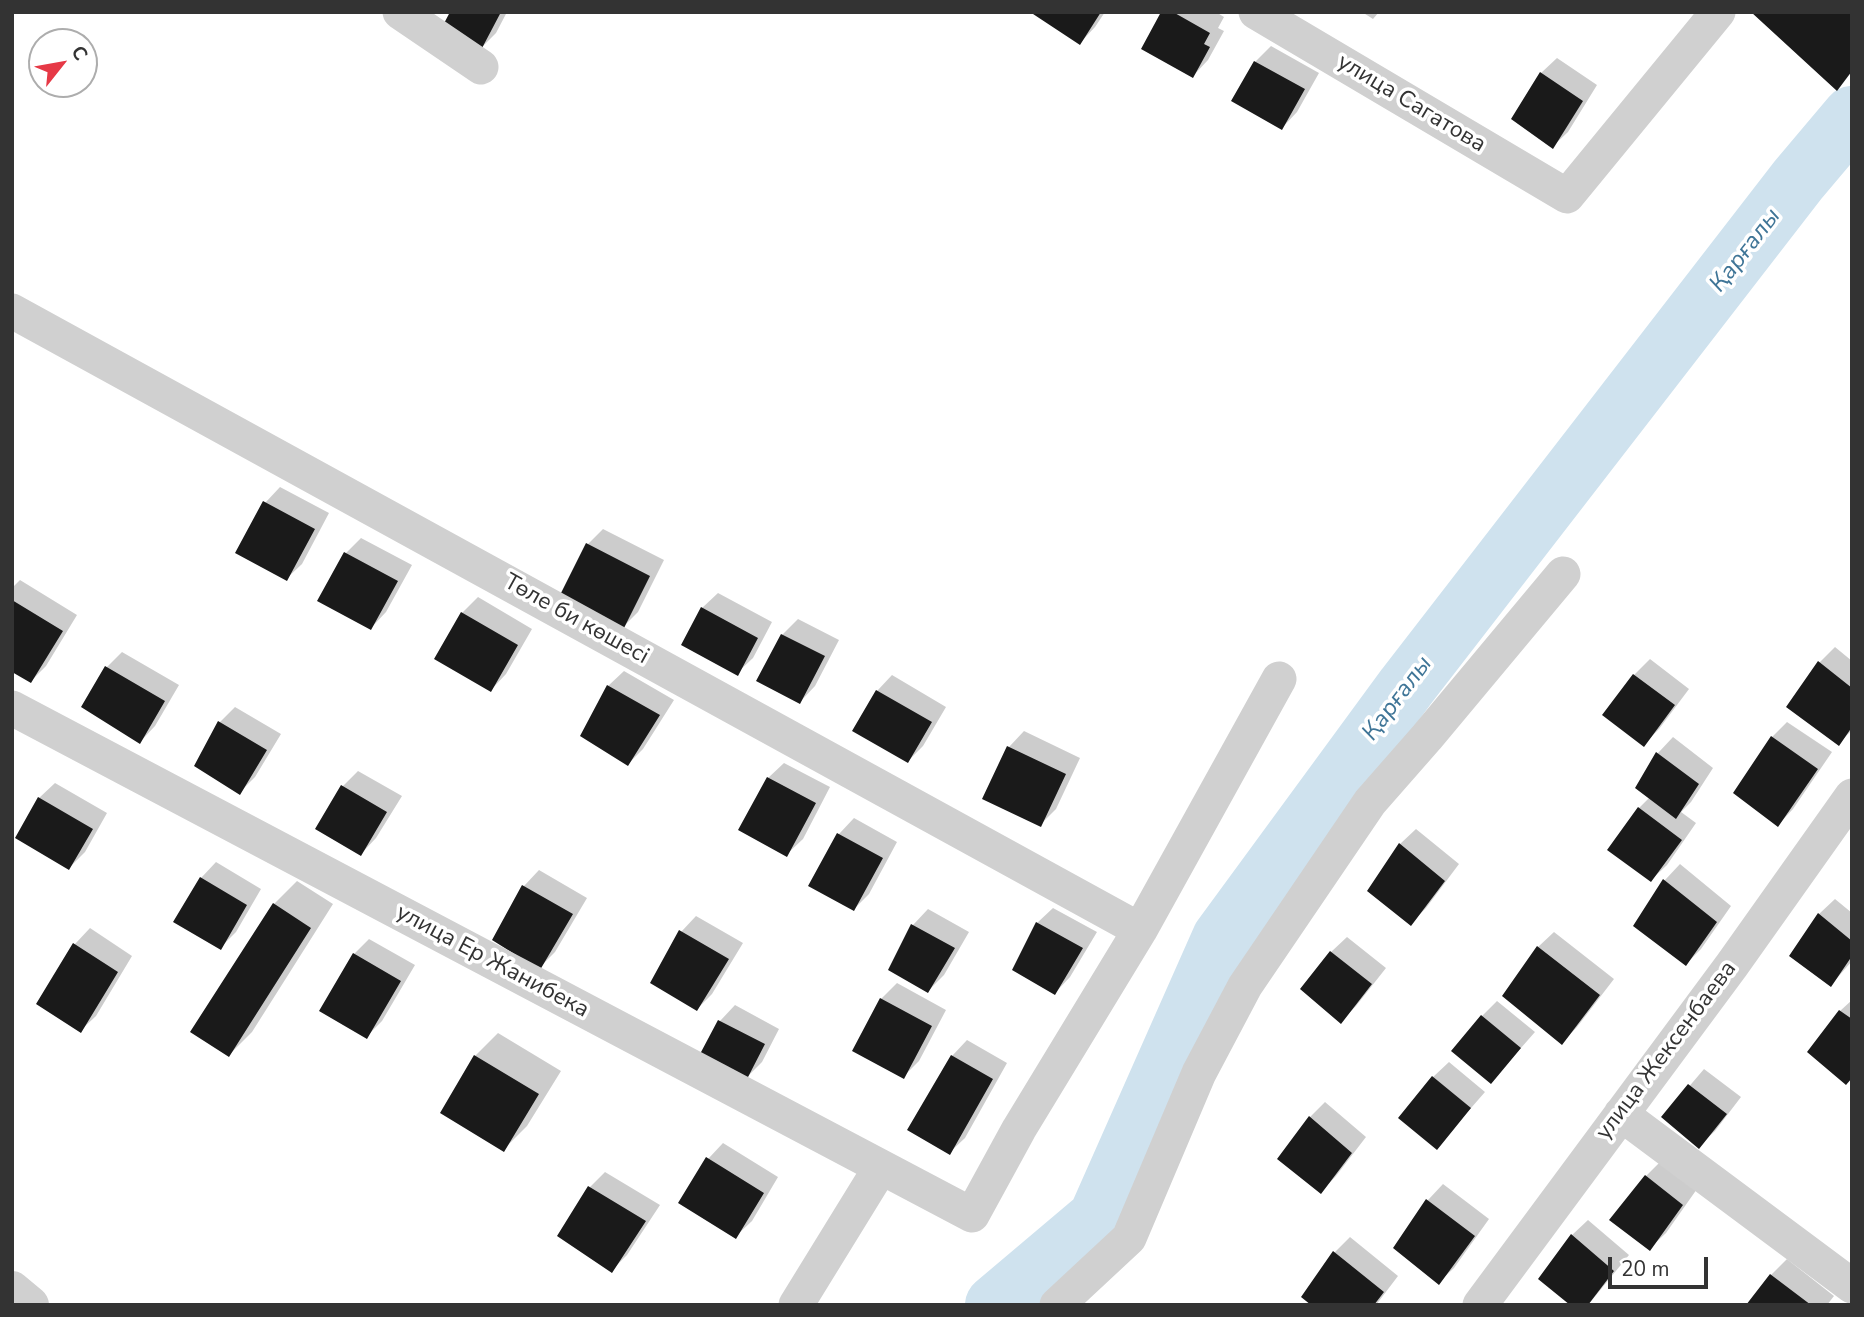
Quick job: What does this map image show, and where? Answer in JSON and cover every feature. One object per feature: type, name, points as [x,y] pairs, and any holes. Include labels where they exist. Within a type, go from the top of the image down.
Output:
[{"type":"street","points":[[400,12],[481,67]]},
{"type":"street","name":"улица Сагатова","points":[[1256,12],[1567,196],[1718,12]]},
{"type":"street","name":"Төле би көшесі","points":[[12,311],[1140,930]]},
{"type":"street","points":[[1057,1305],[1129,1238],[1199,1073],[1245,986],[1370,802],[1563,574]]},
{"type":"street","points":[[1140,930],[1279,679]]},
{"type":"street","name":"улица Ер Жанибека","points":[[12,708],[972,1215],[1019,1129],[1140,930]]},
{"type":"street","name":"улица Жексенбаева","points":[[1480,1305],[1732,965],[1852,796]]},
{"type":"street","points":[[1620,1114],[1852,1286]]},
{"type":"street","points":[[796,1305],[881,1167]]},
{"type":"building","points":[[450,12],[501,12],[481,50],[441,29]]},
{"type":"building","points":[[1030,12],[1101,12],[1080,45]]},
{"type":"building","points":[[1161,12],[1173,12],[1210,33],[1204,44],[1210,47],[1193,78],[1141,49]]},
{"type":"building","points":[[1751,12],[1852,12],[1852,71],[1837,91]]},
{"type":"building","points":[[1254,61],[1305,89],[1282,130],[1231,101]]},
{"type":"building","points":[[1540,72],[1583,101],[1553,149],[1511,119]]},
{"type":"building","points":[[263,501],[315,529],[287,581],[235,553]]},
{"type":"building","points":[[586,543],[650,576],[623,630],[559,597]]},
{"type":"building","points":[[344,552],[398,581],[371,630],[317,601]]},
{"type":"building","points":[[12,600],[63,631],[31,683],[12,672]]},
{"type":"building","points":[[701,607],[758,638],[738,676],[681,645]]},
{"type":"building","points":[[461,612],[518,645],[491,692],[434,659]]},
{"type":"building","points":[[781,634],[825,656],[800,704],[756,681]]},
{"type":"building","points":[[1818,661],[1852,688],[1852,727],[1839,746],[1786,707]]},
{"type":"building","points":[[105,666],[165,701],[140,744],[81,707]]},
{"type":"building","points":[[1633,674],[1675,705],[1644,747],[1602,715]]},
{"type":"building","points":[[607,685],[660,715],[628,766],[580,736]]},
{"type":"building","points":[[876,690],[932,722],[908,763],[852,731]]},
{"type":"building","points":[[218,721],[267,750],[240,795],[194,766]]},
{"type":"building","points":[[1771,736],[1818,769],[1778,827],[1733,793]]},
{"type":"building","points":[[1007,746],[1066,774],[1041,827],[982,799]]},
{"type":"building","points":[[1656,752],[1699,784],[1676,819],[1635,788]]},
{"type":"building","points":[[767,777],[816,803],[787,857],[738,830]]},
{"type":"building","points":[[341,785],[387,812],[361,856],[315,829]]},
{"type":"building","points":[[38,797],[93,829],[69,870],[15,838]]},
{"type":"building","points":[[1638,807],[1682,840],[1651,882],[1607,850]]},
{"type":"building","points":[[837,833],[883,858],[854,911],[808,886]]},
{"type":"building","points":[[1399,843],[1445,881],[1411,926],[1367,891]]},
{"type":"building","points":[[200,877],[247,905],[221,950],[173,922]]},
{"type":"building","points":[[1663,879],[1717,922],[1686,966],[1633,926]]},
{"type":"building","points":[[522,885],[573,914],[540,970],[492,940]]},
{"type":"building","points":[[273,903],[311,928],[229,1057],[190,1032]]},
{"type":"building","points":[[1818,913],[1852,941],[1852,956],[1831,987],[1789,956]]},
{"type":"building","points":[[1036,922],[1083,948],[1055,995],[1012,970]]},
{"type":"building","points":[[911,924],[955,948],[928,993],[888,970]]},
{"type":"building","points":[[679,930],[729,959],[697,1011],[650,983]]},
{"type":"building","points":[[73,943],[118,972],[81,1033],[36,1004]]},
{"type":"building","points":[[1537,946],[1600,995],[1562,1045],[1502,996]]},
{"type":"building","points":[[1330,951],[1372,984],[1341,1024],[1300,989]]},
{"type":"building","points":[[353,953],[401,981],[367,1039],[319,1011]]},
{"type":"building","points":[[880,998],[932,1026],[904,1079],[852,1051]]},
{"type":"building","points":[[1839,1010],[1852,1019],[1852,1078],[1846,1085],[1807,1052]]},
{"type":"building","points":[[1481,1015],[1521,1048],[1491,1084],[1451,1051]]},
{"type":"building","points":[[718,1020],[765,1044],[747,1079],[700,1054]]},
{"type":"building","points":[[474,1055],[539,1094],[504,1152],[440,1113]]},
{"type":"building","points":[[951,1055],[993,1079],[950,1155],[907,1130]]},
{"type":"building","points":[[1432,1076],[1471,1108],[1437,1150],[1398,1118]]},
{"type":"building","points":[[1688,1084],[1727,1114],[1699,1149],[1661,1117]]},
{"type":"building","points":[[1309,1116],[1352,1153],[1321,1194],[1277,1159]]},
{"type":"building","points":[[706,1157],[764,1193],[736,1239],[678,1203]]},
{"type":"building","points":[[1645,1175],[1683,1205],[1650,1251],[1609,1220]]},
{"type":"building","points":[[588,1186],[646,1221],[612,1273],[557,1236]]},
{"type":"building","points":[[1426,1199],[1475,1236],[1439,1285],[1393,1248]]},
{"type":"building","points":[[1571,1234],[1614,1271],[1588,1305],[1570,1305],[1538,1279]]},
{"type":"building","points":[[1333,1251],[1384,1292],[1374,1305],[1311,1305],[1301,1297]]},
{"type":"building","points":[[1770,1274],[1811,1305],[1746,1305]]},
{"type":"waterway","name":"Қарғалы","points":[[995,1305],[1098,1218],[1222,938],[1406,687],[1798,180],[1852,116]]}]
